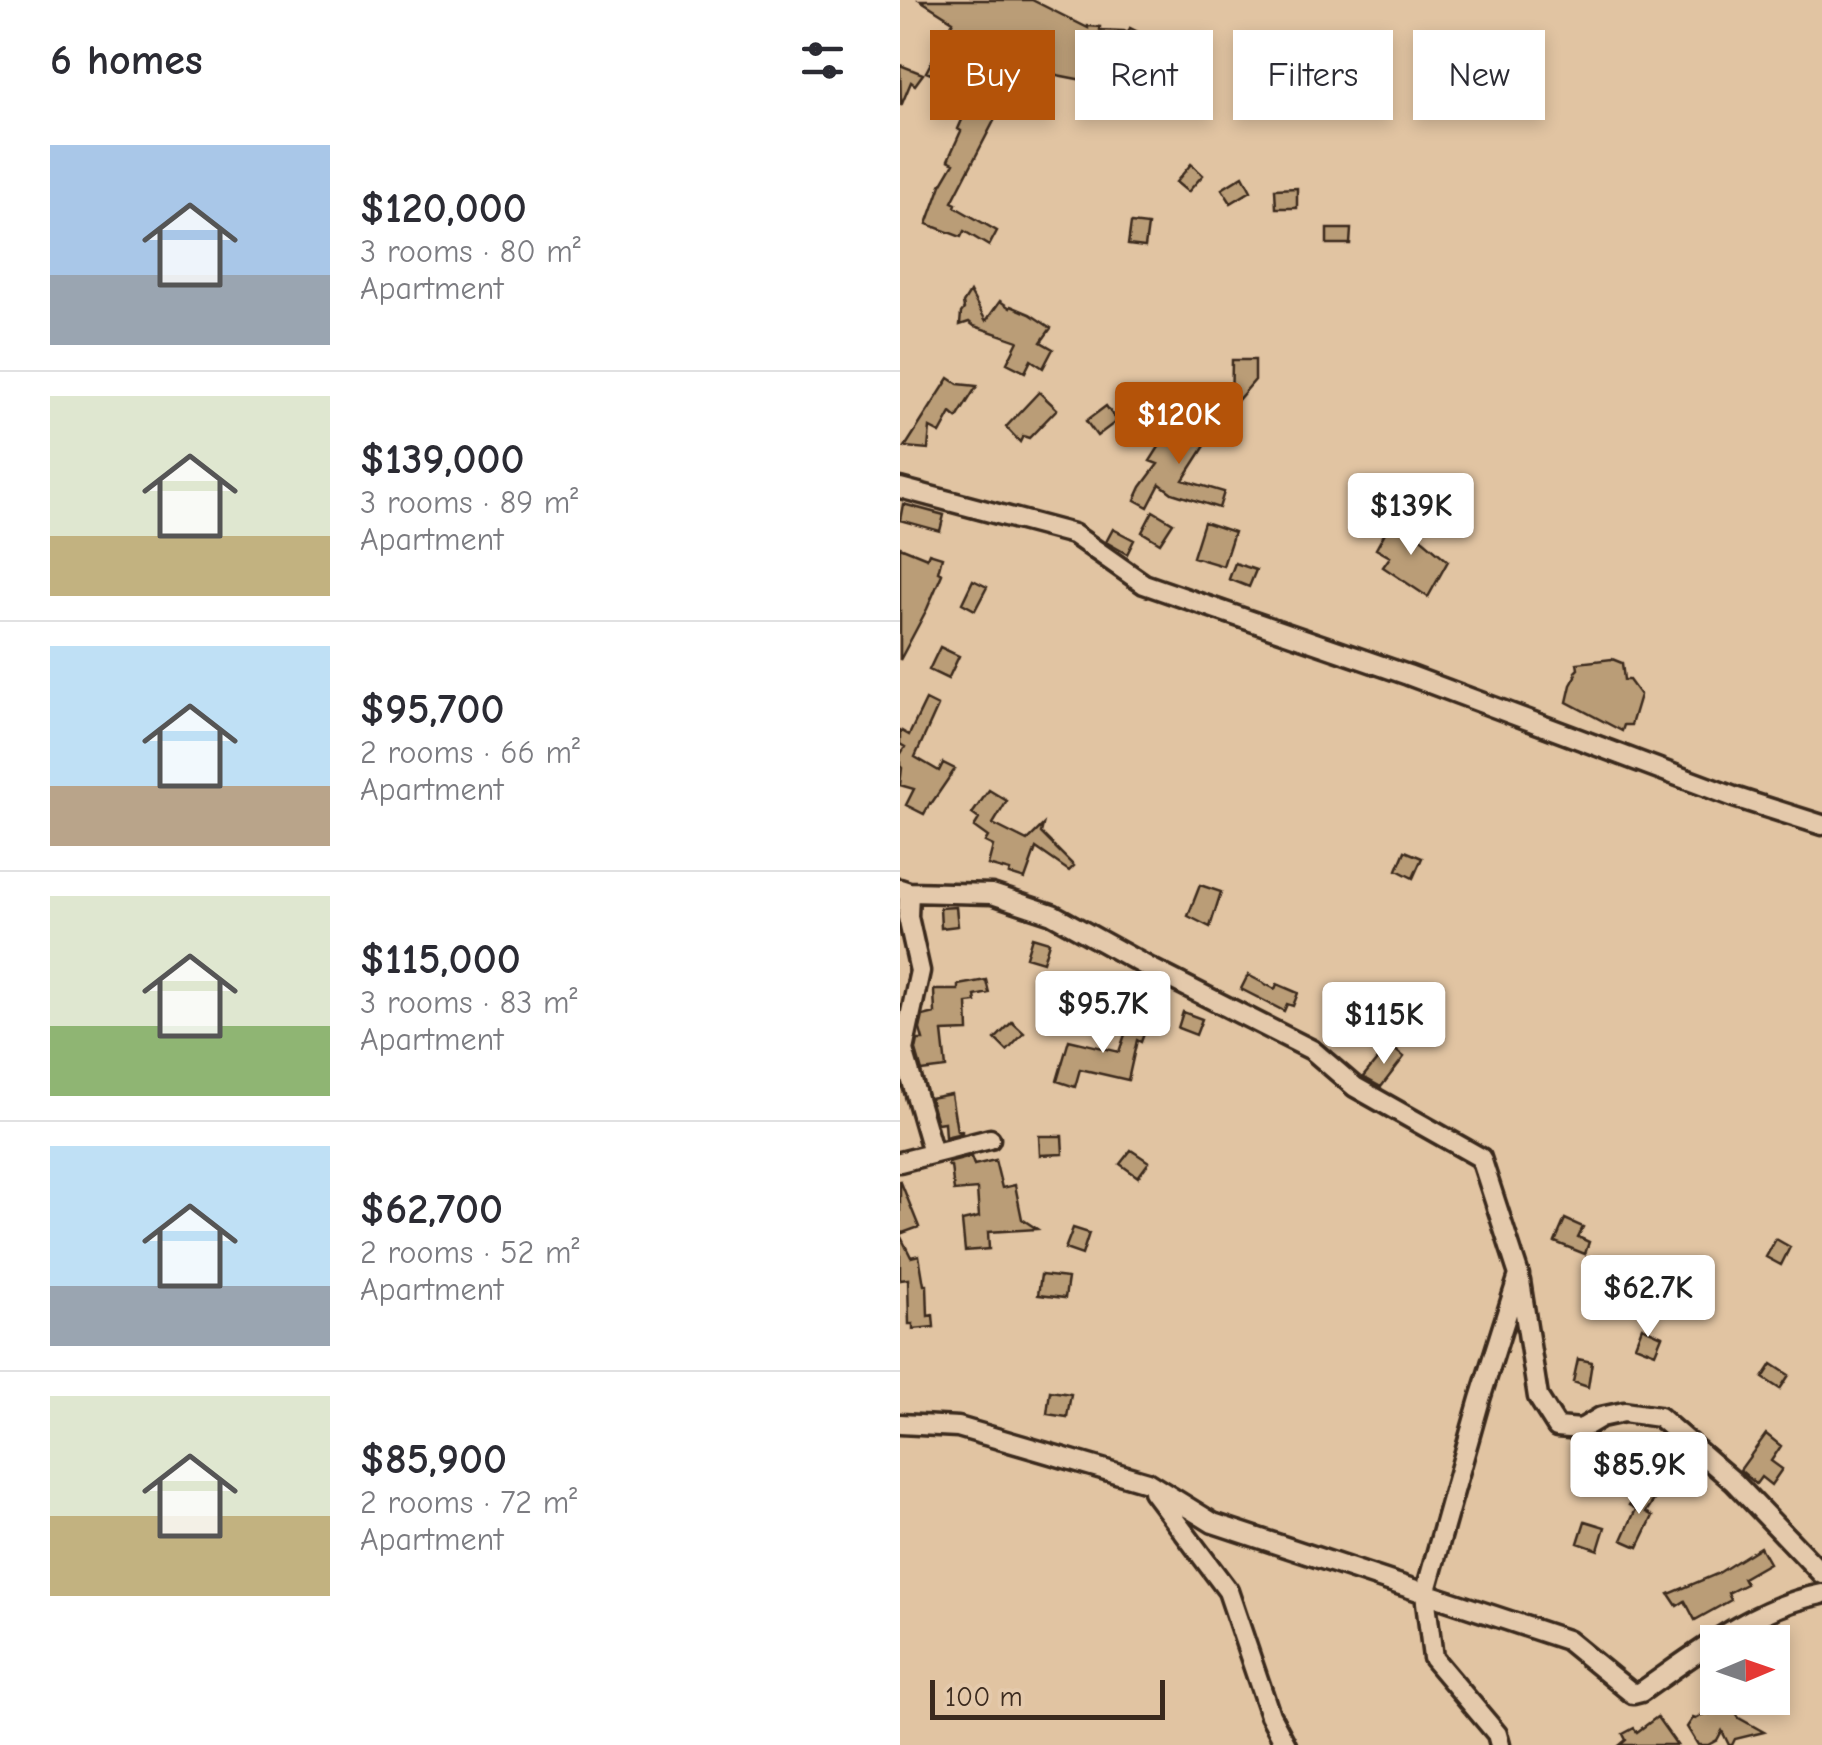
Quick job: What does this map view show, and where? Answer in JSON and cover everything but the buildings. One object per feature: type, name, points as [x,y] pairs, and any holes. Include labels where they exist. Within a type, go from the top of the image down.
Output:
[{"type":"street","points":[[900,488],[1072,534],[1144,584],[1408,675],[1822,826]]},
{"type":"street","points":[[933,1154],[903,1050],[920,971],[904,890],[992,894],[1052,914],[1312,1050],[1355,1087],[1481,1158],[1519,1275],[1538,1398],[1557,1427],[1580,1429],[1600,1417],[1624,1412],[1659,1416],[1734,1482],[1822,1574]]},
{"type":"street","points":[[900,1162],[990,1139]]},
{"type":"street","points":[[1500,1745],[1497,1734],[1432,1658],[1425,1594],[1519,1275]]},
{"type":"street","points":[[900,1424],[958,1427],[1147,1482],[1214,1523],[1567,1640],[1633,1694],[1769,1610],[1822,1594]]},
{"type":"street","points":[[1147,1482],[1228,1592],[1270,1715],[1286,1745]]}]
